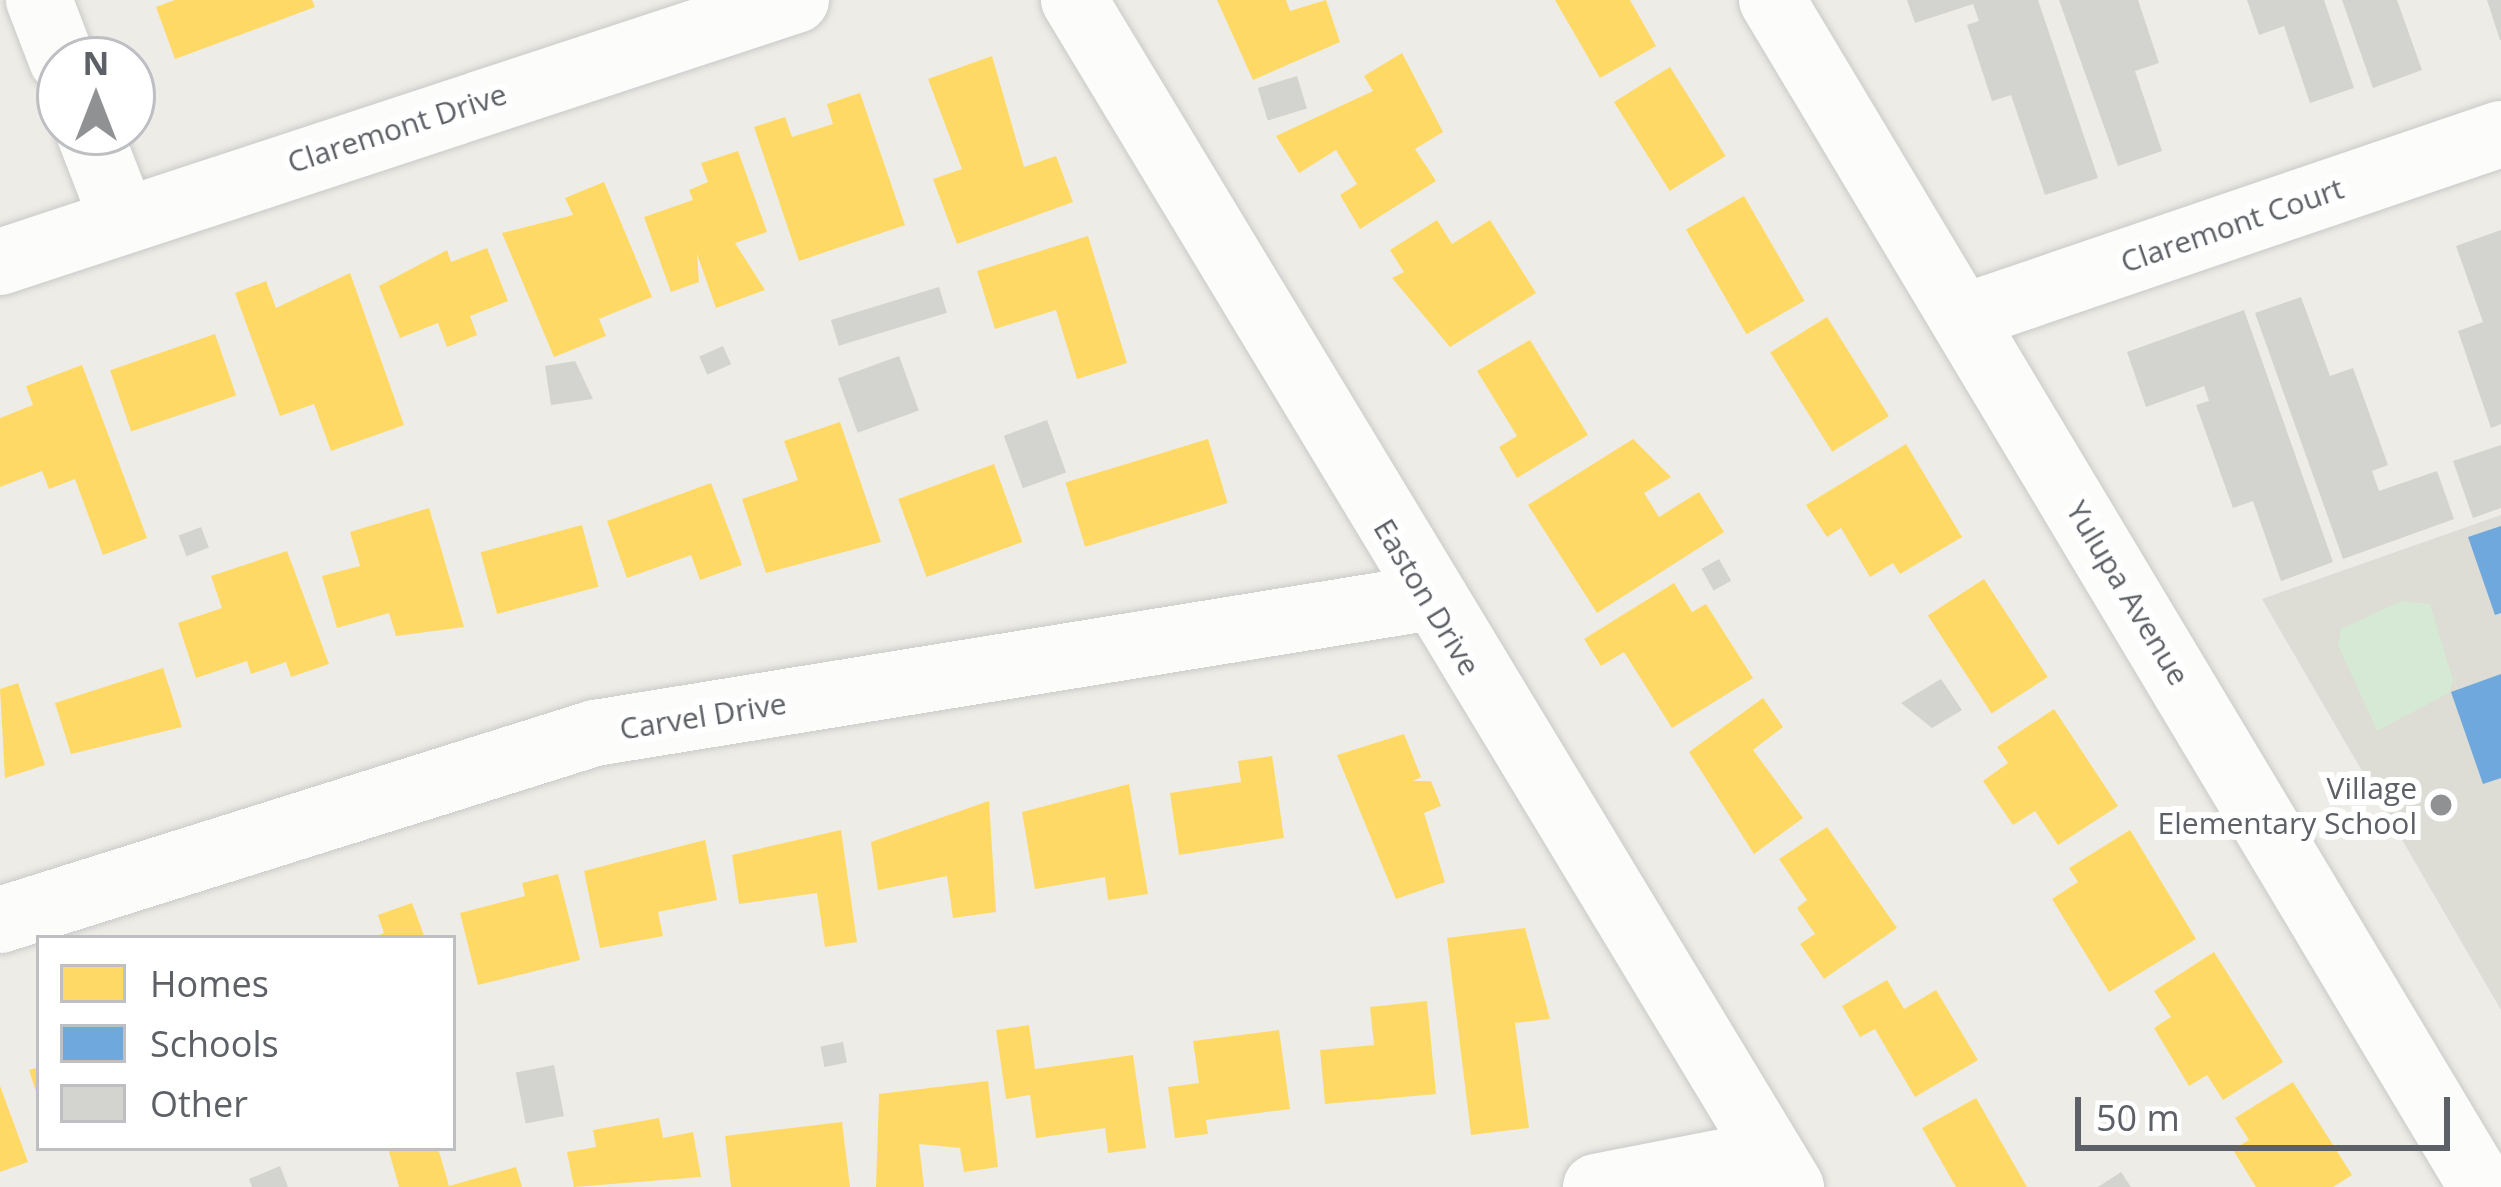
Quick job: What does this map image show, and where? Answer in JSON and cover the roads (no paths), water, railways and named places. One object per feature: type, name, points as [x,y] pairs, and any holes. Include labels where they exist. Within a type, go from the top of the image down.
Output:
[{"type":"street","points":[[39,0],[53,36]]},
{"type":"street","name":"Claremont Drive","points":[[0,262],[122,217],[796,0]]},
{"type":"street","name":"Easton Drive","points":[[1074,0],[1426,598],[1781,1170]]},
{"type":"street","name":"Yulupa Avenue","points":[[1772,0],[2482,1187]]},
{"type":"street","name":"Claremont Court","points":[[1964,317],[2501,134]]},
{"type":"street","points":[[98,156],[122,217]]},
{"type":"street","name":"Carvel Drive","points":[[0,920],[596,733],[1426,598]]},
{"type":"street","points":[[1596,1187],[1781,1170]]},
{"type":"place","name":"Village Elementary School","points":[[2441,805]]}]
